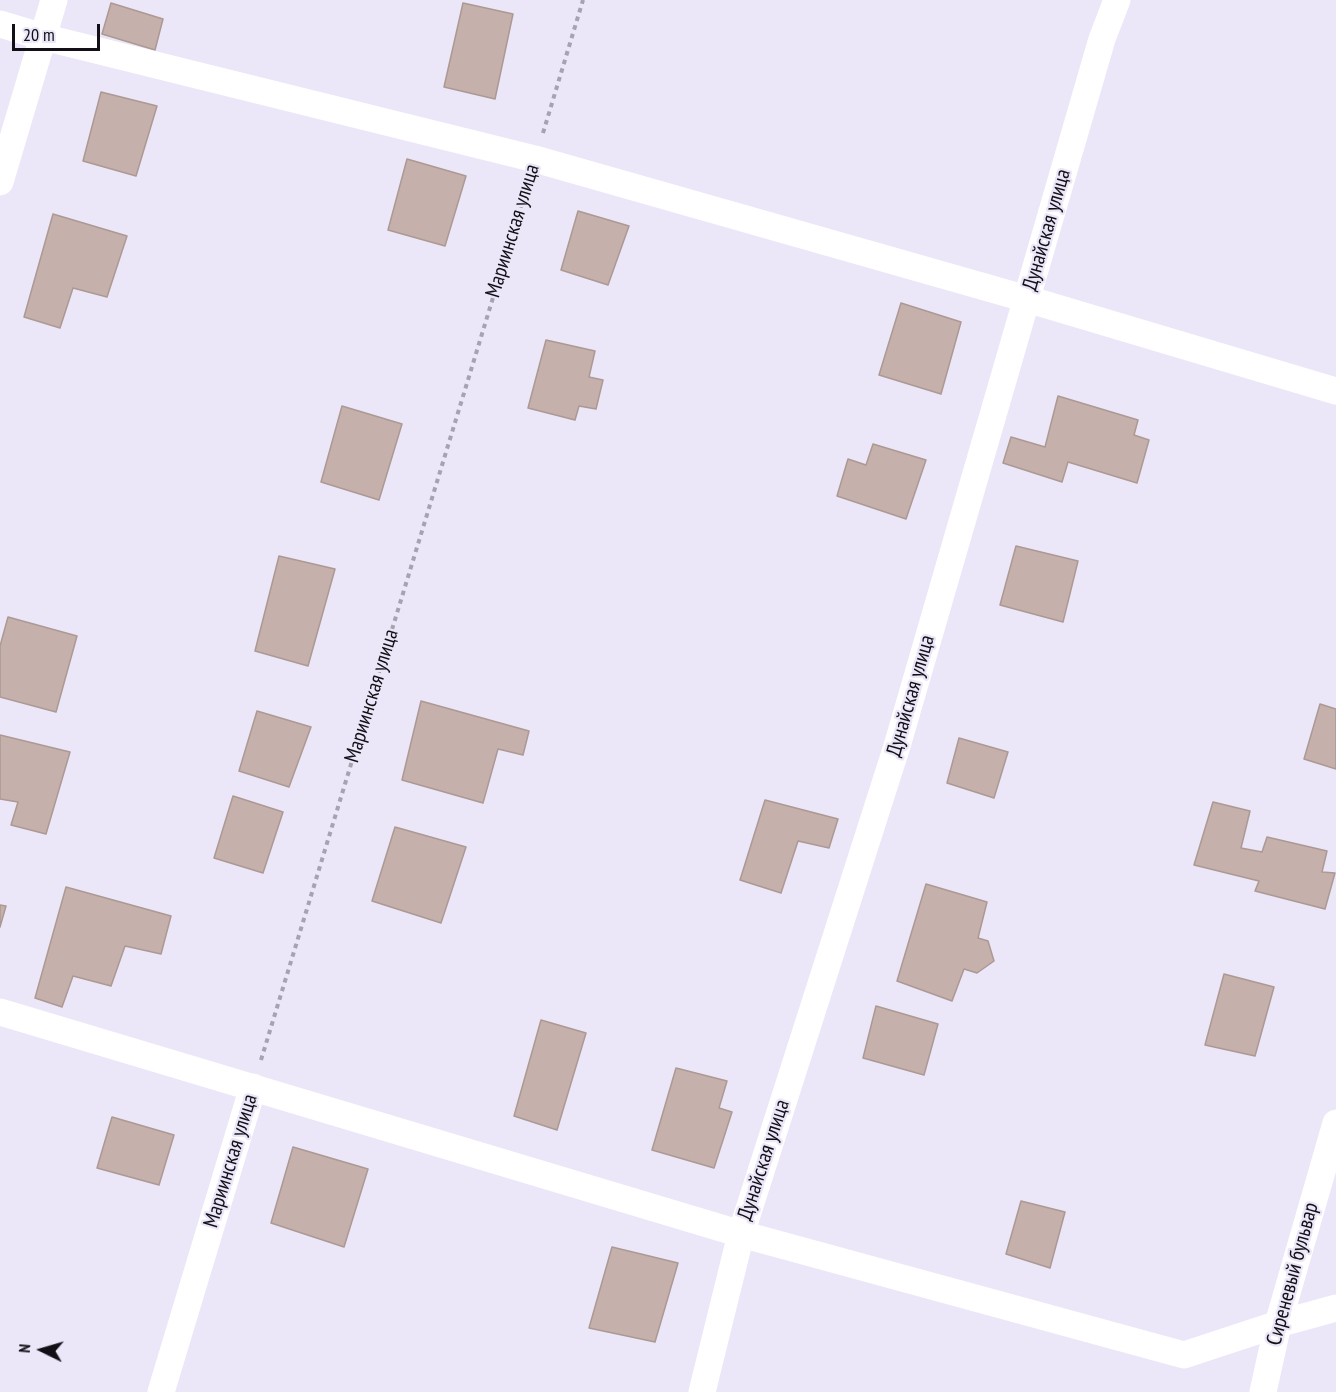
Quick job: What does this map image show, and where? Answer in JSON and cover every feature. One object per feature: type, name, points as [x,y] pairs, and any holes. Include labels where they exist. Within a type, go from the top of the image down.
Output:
[{"type":"street","points":[[0,182],[54,0]]},
{"type":"street","name":"Дунайская улица","points":[[702,1392],[741,1234],[897,746],[1101,39],[1117,0]]},
{"type":"street","points":[[0,24],[43,37],[535,159],[1027,299],[1336,391]]},
{"type":"street","points":[[0,1012],[741,1234],[1184,1355],[1278,1324],[1336,1308]]},
{"type":"street","name":"Мариинская улица","points":[[161,1392],[253,1087]]},
{"type":"street","name":"Сиреневый бульвар","points":[[1263,1392],[1278,1324],[1336,1123]]},
{"type":"path","name":"Мариинская улица","points":[[253,1087],[583,0]]},
{"type":"building","points":[[111,3],[163,19],[155,50],[102,34]]},
{"type":"building","points":[[463,3],[513,14],[495,99],[444,87]]},
{"type":"building","points":[[101,92],[157,106],[136,176],[83,161]]},
{"type":"building","points":[[407,159],[466,176],[445,246],[388,230]]},
{"type":"building","points":[[578,211],[629,226],[608,285],[561,270]]},
{"type":"building","points":[[53,214],[127,236],[107,297],[73,288],[60,328],[24,317]]},
{"type":"building","points":[[901,303],[961,322],[941,394],[879,375]]},
{"type":"building","points":[[546,340],[595,351],[589,377],[603,380],[596,409],[579,406],[575,420],[528,408]]},
{"type":"building","points":[[1058,396],[1138,420],[1134,435],[1149,440],[1137,483],[1068,462],[1062,482],[1003,463],[1011,437],[1045,447]]},
{"type":"building","points":[[342,406],[402,424],[379,500],[321,482]]},
{"type":"building","points":[[873,444],[926,460],[906,519],[837,496],[848,459],[866,465]]},
{"type":"building","points":[[1016,546],[1078,561],[1063,622],[1000,605]]},
{"type":"building","points":[[279,556],[335,569],[308,666],[255,651]]},
{"type":"building","points":[[8,617],[77,636],[56,712],[0,697],[0,646]]},
{"type":"building","points":[[421,701],[529,731],[523,755],[498,749],[483,803],[402,780]]},
{"type":"building","points":[[1320,704],[1336,709],[1336,769],[1304,759]]},
{"type":"building","points":[[257,711],[311,727],[289,787],[239,771]]},
{"type":"building","points":[[0,735],[70,752],[46,834],[11,825],[18,802],[0,799]]},
{"type":"building","points":[[959,738],[1008,752],[994,798],[947,783]]},
{"type":"building","points":[[233,796],[283,812],[263,873],[214,858]]},
{"type":"building","points":[[765,800],[838,819],[829,848],[798,841],[781,893],[740,880]]},
{"type":"building","points":[[1213,802],[1250,811],[1241,848],[1262,852],[1267,837],[1327,851],[1322,872],[1335,873],[1325,909],[1255,891],[1259,881],[1194,865]]},
{"type":"building","points":[[395,827],[466,847],[441,923],[372,901]]},
{"type":"building","points":[[926,884],[987,902],[978,938],[988,941],[994,961],[977,973],[964,969],[952,1001],[897,981]]},
{"type":"building","points":[[66,887],[171,916],[161,954],[125,946],[111,986],[73,976],[62,1007],[35,998]]},
{"type":"building","points":[[0,905],[6,906],[0,927]]},
{"type":"building","points":[[1224,974],[1274,987],[1255,1056],[1205,1045]]},
{"type":"building","points":[[876,1006],[938,1024],[924,1075],[863,1058]]},
{"type":"building","points":[[541,1020],[586,1033],[557,1130],[514,1116]]},
{"type":"building","points":[[676,1068],[727,1081],[719,1108],[732,1112],[714,1168],[652,1150]]},
{"type":"building","points":[[112,1117],[174,1135],[159,1185],[97,1168]]},
{"type":"building","points":[[293,1147],[368,1169],[344,1247],[271,1223]]},
{"type":"building","points":[[1021,1201],[1065,1212],[1050,1268],[1006,1254]]},
{"type":"building","points":[[612,1247],[678,1263],[655,1342],[589,1328]]}]
